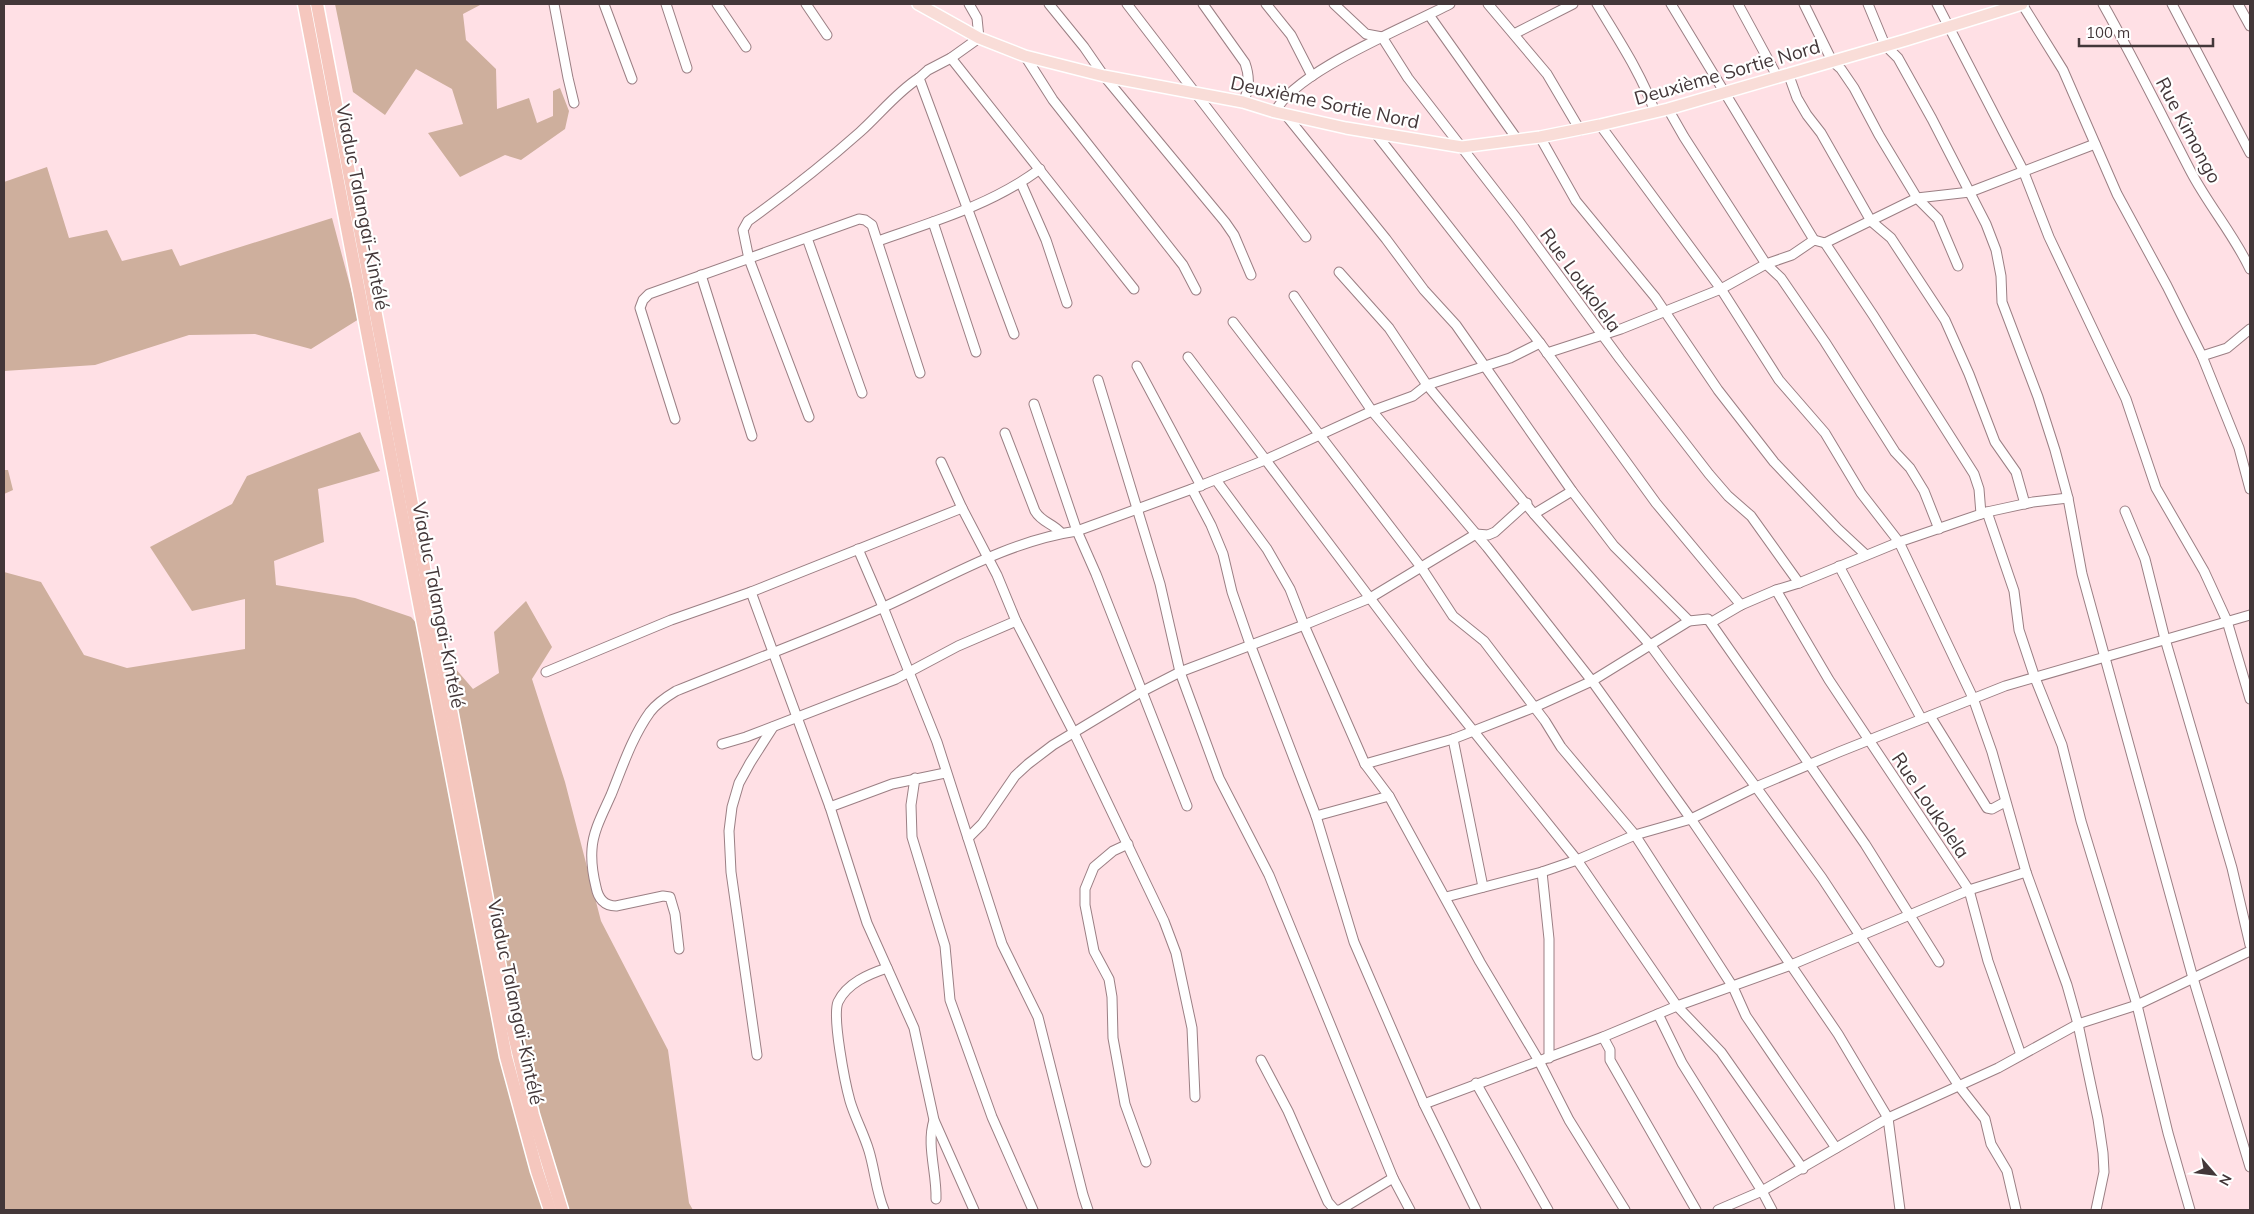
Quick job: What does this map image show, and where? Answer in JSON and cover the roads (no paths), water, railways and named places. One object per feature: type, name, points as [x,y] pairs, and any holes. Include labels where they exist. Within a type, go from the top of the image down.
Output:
[{"type":"highway","name":"Viaduc Talangaï-Kintélé","points":[[304,4],[500,1030],[522,1116],[550,1210]]},
{"type":"highway","name":"Viaduc Talangaï-Kintélé","points":[[317,4],[508,1010],[533,1115],[562,1210]]},
{"type":"main road","name":"Deuxième Sortie Nord","points":[[918,4],[980,38],[1024,56],[1104,76],[1243,102],[1280,113],[1376,134],[1462,147],[1580,130],[1668,109],[1832,62],[2022,4]]},
{"type":"street","points":[[554,4],[574,103]]},
{"type":"street","points":[[604,4],[632,79]]},
{"type":"street","points":[[666,4],[687,68]]},
{"type":"street","points":[[718,4],[746,47]]},
{"type":"street","points":[[806,4],[827,35]]},
{"type":"street","points":[[810,417],[749,259],[743,230],[748,221],[819,168],[881,113],[908,86],[928,70],[951,58],[980,38],[977,18],[969,4]]},
{"type":"street","points":[[1049,4],[1084,47],[1104,76],[1226,222],[1234,235],[1251,275]]},
{"type":"street","points":[[1140,4],[1129,6],[1306,237]]},
{"type":"street","points":[[1203,4],[1245,63],[1249,74],[1248,93],[1243,102]]},
{"type":"street","points":[[1266,4],[1291,35],[1312,76]]},
{"type":"street","points":[[1334,4],[1366,34],[1382,37]]},
{"type":"street","points":[[1450,4],[1382,37],[1312,76],[1285,97],[1280,113],[1386,239],[1424,290],[1456,325],[1572,491],[1614,546],[1689,621]]},
{"type":"street","points":[[1488,4],[1557,89],[1580,130]]},
{"type":"street","points":[[1514,34],[1573,4]]},
{"type":"street","points":[[1597,4],[1626,52],[1648,94],[1655,112]]},
{"type":"street","points":[[1671,4],[1814,240],[1825,243],[1874,315],[1974,474],[1984,513],[2014,591],[2019,630],[2035,678],[2062,745],[2081,822],[2137,1004],[2168,1133],[2190,1210]]},
{"type":"street","points":[[1738,4],[1802,106],[1822,133],[1871,221],[1891,238],[1945,320],[1969,374],[1995,442],[2001,453],[2011,461],[2016,472],[2025,504]]},
{"type":"street","points":[[1804,4],[1832,62],[1841,69],[1854,88],[1879,135],[1917,198],[1938,219],[1958,266]]},
{"type":"street","points":[[1868,4],[1885,45],[1898,58],[1970,192],[1996,250],[2001,276],[2002,302],[2038,397],[2068,498],[2082,574],[2104,656],[2193,978],[2250,1168]]},
{"type":"street","points":[[1937,4],[2022,170],[2050,237],[2126,399],[2156,488],[2204,571],[2227,621],[2250,699]]},
{"type":"street","points":[[2022,4],[2063,70],[2117,194],[2167,286],[2202,356],[2239,448],[2250,489]]},
{"type":"street","name":"Rue Kimongo","points":[[2103,4],[2133,58],[2191,172],[2235,240],[2250,270]]},
{"type":"street","points":[[2172,4],[2250,153]]},
{"type":"street","points":[[2238,4],[2250,26]]},
{"type":"street","points":[[1429,15],[1517,138]]},
{"type":"street","name":"Rue Loukolela","points":[[1382,37],[1408,78],[1462,147],[1602,336],[1709,474],[1728,496],[1751,516],[1799,583]]},
{"type":"street","points":[[1024,56],[1053,100],[1183,265],[1196,290]]},
{"type":"street","points":[[951,58],[1134,289]]},
{"type":"street","points":[[919,78],[1014,334]]},
{"type":"street","points":[[1668,109],[1766,264],[1781,278],[1895,452],[1910,468],[1924,491],[1939,529]]},
{"type":"street","points":[[1600,126],[1721,288],[1779,380],[1825,433],[1861,493],[1899,542],[1973,698],[1992,752],[2026,872],[2067,985],[2078,1024],[2098,1119],[2103,1153],[2104,1172],[2096,1210]]},
{"type":"street","points":[[1376,134],[1540,343],[1656,503],[1741,605]]},
{"type":"street","points":[[1540,137],[1576,201],[1664,310],[1718,390],[1774,462],[1838,529],[1866,555]]},
{"type":"street","points":[[1825,243],[1917,198],[1970,192],[2022,170],[2095,144]]},
{"type":"street","points":[[878,241],[969,209],[1001,195],[1040,169]]},
{"type":"street","points":[[1021,183],[1046,240],[1067,303]]},
{"type":"street","points":[[675,420],[640,308],[643,300],[649,294],[859,220],[865,220],[872,225],[920,374]]},
{"type":"street","points":[[933,222],[976,352]]},
{"type":"street","points":[[807,238],[862,393]]},
{"type":"street","points":[[1547,353],[1602,336],[1721,288],[1766,264],[1792,255],[1814,240]]},
{"type":"street","points":[[1339,272],[1389,328],[1427,385],[1527,503],[1534,514],[1651,646],[1822,878],[1859,937],[1959,1086],[1985,1119],[1992,1144],[2008,1171],[2016,1210]]},
{"type":"street","points":[[701,275],[752,436]]},
{"type":"street","points":[[1294,296],[1372,411],[1476,534],[1592,681],[1691,819],[1838,1034],[1888,1118],[1900,1210]]},
{"type":"street","points":[[1233,322],[1421,567],[1453,616],[1478,634],[1535,707],[1561,747],[1635,835],[1733,987],[1746,1016],[1836,1148]]},
{"type":"street","points":[[2202,356],[2227,348],[2250,329]]},
{"type":"street","points":[[679,949],[675,914],[670,897],[664,896],[616,906],[608,905],[600,899],[592,864],[592,848],[596,831],[627,756],[644,722],[656,705],[676,691],[883,607],[987,558],[1062,533],[1077,531],[1136,508],[1202,486],[1265,460],[1372,411],[1413,396],[1427,385],[1510,358],[1540,343]]},
{"type":"street","points":[[1188,357],[1422,667],[1577,860],[1677,1006],[1721,1052],[1803,1169]]},
{"type":"street","points":[[1137,366],[1202,486]]},
{"type":"street","points":[[1098,380],[1160,584],[1180,672],[1219,778],[1269,875],[1393,1178],[1410,1210]]},
{"type":"street","points":[[1034,404],[1077,531],[1096,574],[1188,806]]},
{"type":"street","points":[[1005,433],[1035,512],[1040,520],[1054,525],[1062,533]]},
{"type":"street","points":[[941,462],[962,508],[997,575],[1016,621],[1074,733],[1164,921],[1176,953],[1192,1028],[1195,1097]]},
{"type":"street","points":[[1216,480],[1267,549],[1290,589],[1365,764],[1389,796],[1480,962],[1540,1061],[1569,1120],[1625,1210]]},
{"type":"street","points":[[1192,489],[1211,525],[1223,554],[1232,592],[1250,644],[1316,816],[1354,942],[1424,1104],[1476,1210]]},
{"type":"street","points":[[1534,514],[1572,491]]},
{"type":"street","points":[[1712,622],[1741,605],[1776,590],[1799,583],[1899,542],[1984,513],[2025,504],[2068,498]]},
{"type":"street","points":[[968,838],[982,824],[1014,776],[1040,754],[1142,692],[1180,672],[1370,598],[1476,534],[1488,535],[1495,532],[1527,503]]},
{"type":"street","points":[[546,672],[671,620],[751,592],[962,508]]},
{"type":"street","points":[[2125,511],[2145,559],[2165,639],[2232,868],[2250,945]]},
{"type":"street","points":[[858,549],[937,742],[945,773],[1002,944],[1038,1017],[1088,1210]]},
{"type":"street","points":[[1839,566],[1926,717],[1987,808],[1992,809],[2005,802]]},
{"type":"street","name":"Rue Loukolela","points":[[1776,590],[1868,740],[1968,890],[1988,961],[2021,1055]]},
{"type":"street","points":[[751,592],[830,807],[867,923],[914,1028],[934,1120],[974,1210]]},
{"type":"street","points":[[1446,897],[1542,872],[1577,860],[1635,835],[1691,819],[1756,787],[1973,698],[2104,656],[2250,615]]},
{"type":"street","points":[[1365,764],[1453,739],[1535,707],[1592,681],[1689,621],[1703,619],[1712,622],[1811,764],[1911,915],[1939,962]]},
{"type":"street","points":[[722,744],[773,727],[908,672],[958,646],[1016,621]]},
{"type":"street","points":[[757,1055],[732,879],[729,831],[732,807],[740,784],[750,763],[773,727]]},
{"type":"street","points":[[1453,739],[1483,887]]},
{"type":"street","points":[[830,807],[892,784],[945,773]]},
{"type":"street","points":[[915,778],[911,805],[912,837],[943,939],[950,1000],[992,1117],[1032,1210]]},
{"type":"street","points":[[1316,816],[1389,796]]},
{"type":"street","points":[[1128,844],[1113,851],[1094,867],[1085,889],[1085,905],[1094,951],[1109,979],[1112,996],[1113,1038],[1125,1104],[1146,1162]]},
{"type":"street","points":[[1542,872],[1549,939],[1549,1058]]},
{"type":"street","points":[[1424,1104],[1476,1083],[1549,1058],[1677,1006],[1791,965],[1968,890],[2026,872]]},
{"type":"street","points":[[1718,1210],[1762,1191],[1803,1169],[1888,1118],[1959,1086],[2078,1024],[2137,1004],[2250,951]]},
{"type":"street","points":[[884,1210],[876,1192],[872,1162],[865,1136],[850,1102],[836,1027],[836,1011],[838,1002],[853,985],[867,975],[887,968]]},
{"type":"street","points":[[1658,1014],[1682,1063],[1772,1210]]},
{"type":"street","points":[[1603,1037],[1610,1050],[1610,1060],[1696,1210]]},
{"type":"street","points":[[1262,1060],[1335,1210],[1340,1210],[1393,1178]]},
{"type":"street","points":[[1476,1083],[1548,1210]]},
{"type":"street","points":[[934,1120],[931,1130],[931,1150],[936,1183],[936,1199]]}]
